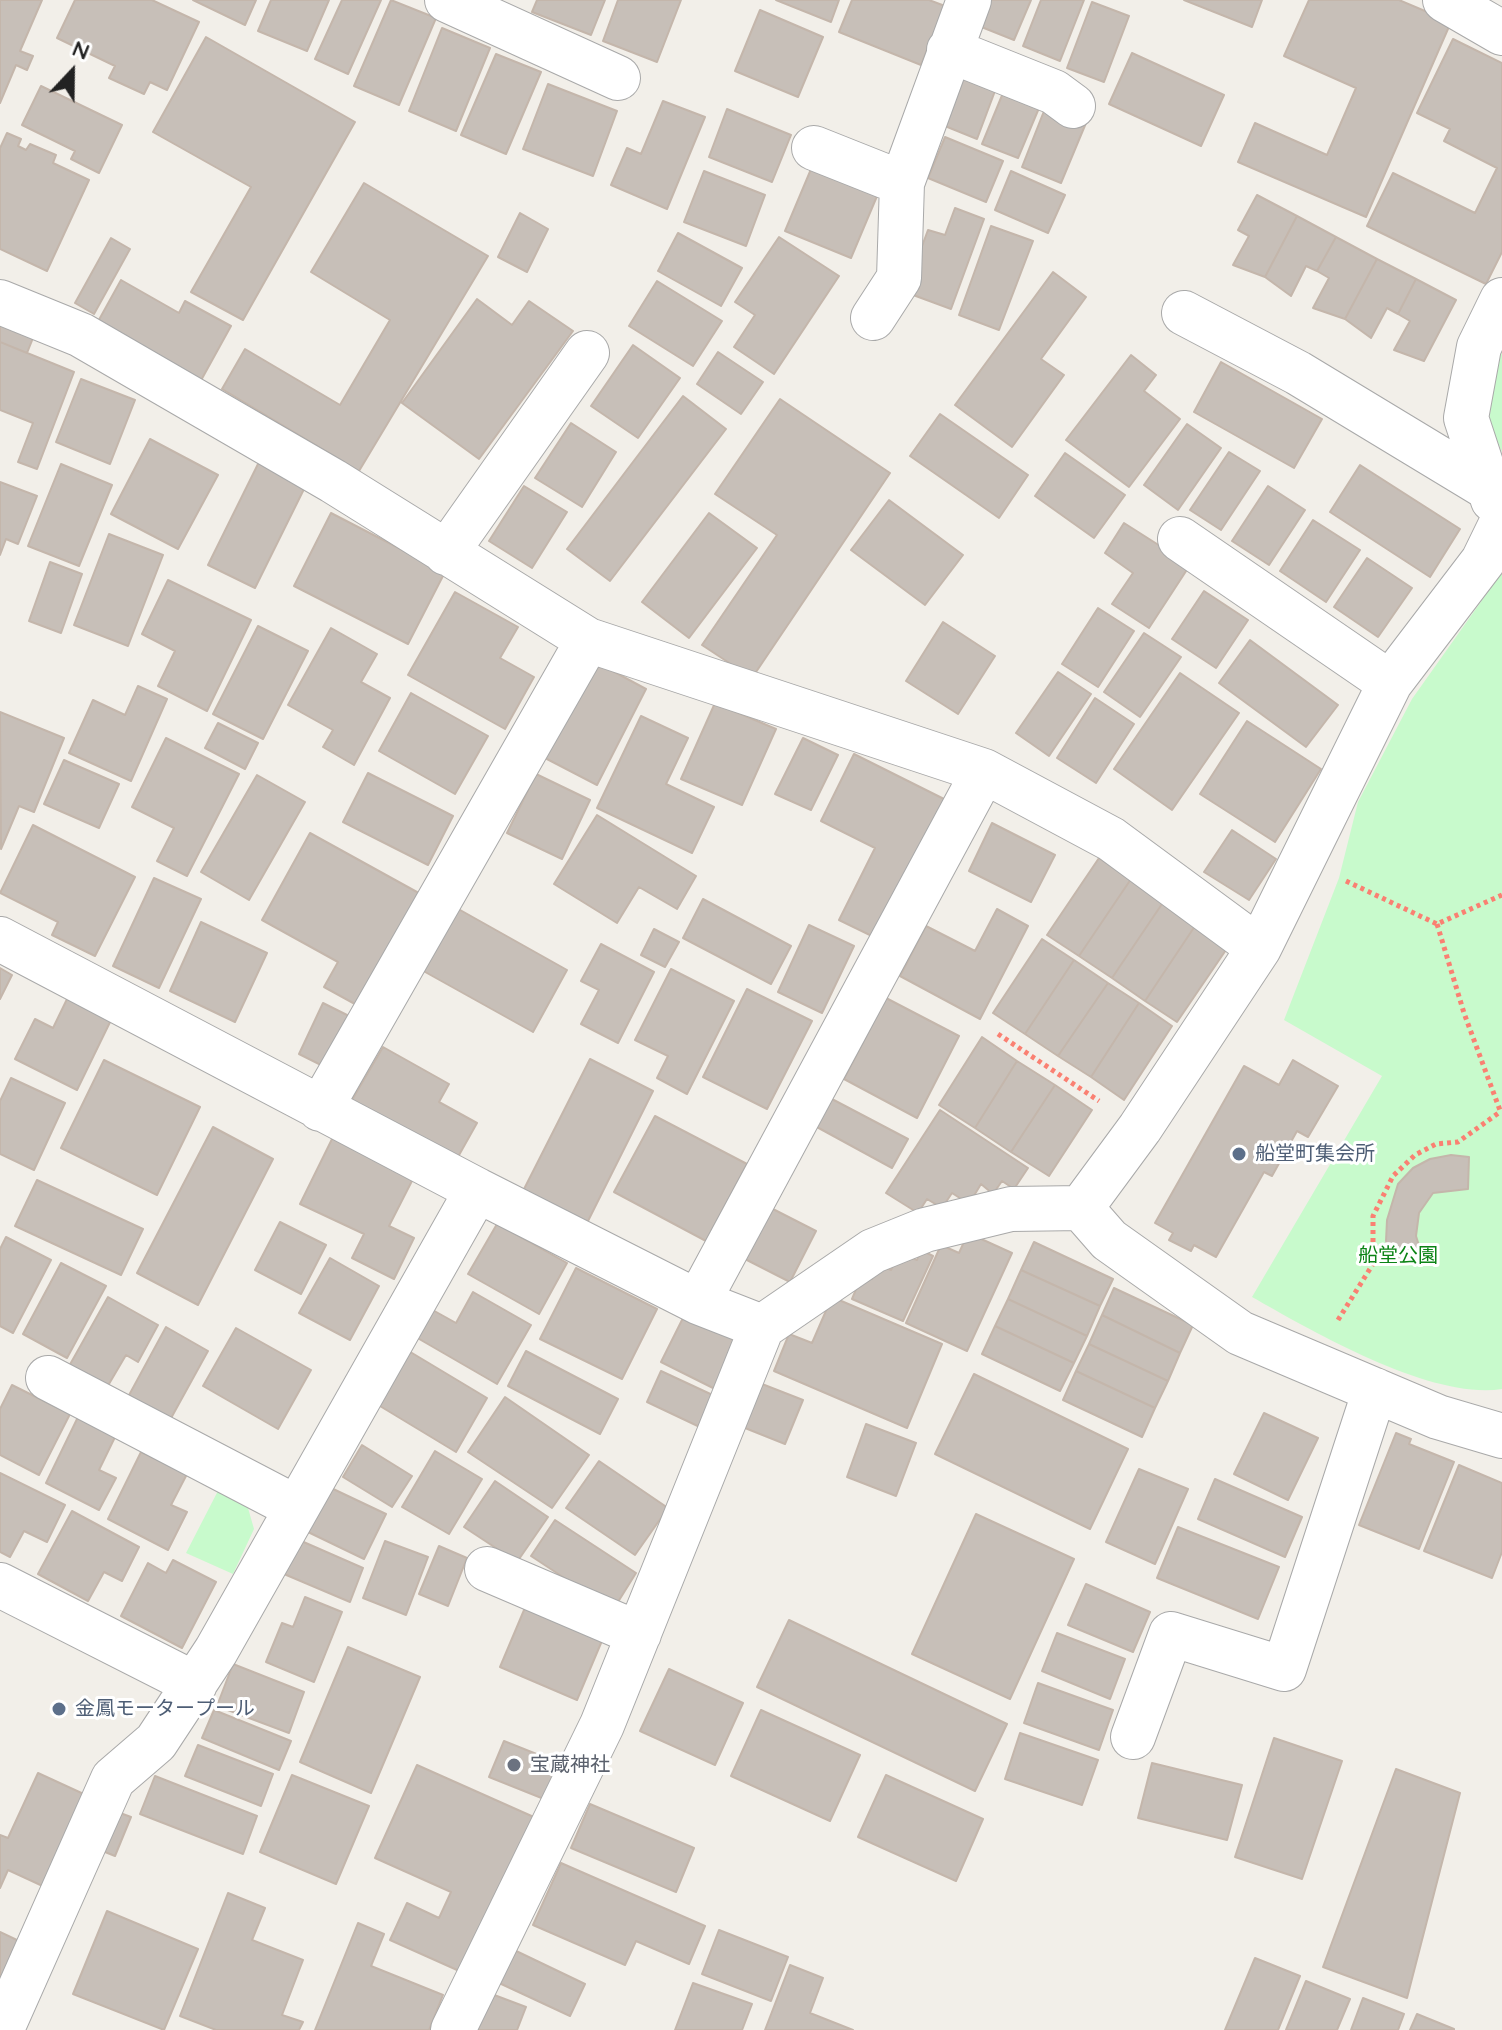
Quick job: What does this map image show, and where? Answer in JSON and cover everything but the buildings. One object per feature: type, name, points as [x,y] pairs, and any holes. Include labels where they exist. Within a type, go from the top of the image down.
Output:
[{"type":"street","points":[[447,0],[618,78]]},
{"type":"street","points":[[873,318],[899,278],[902,183],[969,0]]},
{"type":"street","points":[[1445,0],[1502,33]]},
{"type":"street","points":[[949,50],[1054,92],[1073,106]]},
{"type":"street","points":[[814,148],[902,183]]},
{"type":"street","points":[[1081,1208],[1140,1128],[1259,948],[1390,683],[1483,561],[1497,510],[1466,418],[1479,347],[1502,300]]},
{"type":"street","points":[[0,302],[81,335],[333,481],[588,640],[984,771],[1111,839],[1259,948]]},
{"type":"street","points":[[1184,313],[1298,373],[1497,510]]},
{"type":"street","points":[[446,553],[587,353]]},
{"type":"street","points":[[1180,539],[1390,683]]},
{"type":"street","points":[[320,1109],[588,640]]},
{"type":"street","points":[[698,1302],[984,771]]},
{"type":"street","points":[[0,939],[477,1190],[698,1302],[762,1327]]},
{"type":"street","points":[[14,2024],[113,1779],[156,1742],[195,1684],[477,1190]]},
{"type":"street","points":[[453,2030],[602,1725],[762,1327],[812,1289],[873,1251],[925,1230],[1011,1209],[1081,1208],[1109,1240],[1240,1333],[1438,1417],[1502,1436]]},
{"type":"street","points":[[48,1378],[295,1507]]},
{"type":"street","points":[[1133,1737],[1171,1634],[1284,1669],[1375,1390]]},
{"type":"street","points":[[487,1569],[639,1634]]},
{"type":"street","points":[[0,1585],[195,1684]]},
{"type":"path","points":[[1301,863],[1437,924],[1502,895]]},
{"type":"path","points":[[1313,1365],[1373,1264],[1373,1216],[1393,1176],[1415,1155],[1436,1144],[1458,1142],[1501,1113],[1464,1013],[1437,924]]},
{"type":"path","points":[[998,1034],[1140,1128]]},
{"type":"green space","points":[[1502,352],[1502,452],[1489,422],[1495,372]]},
{"type":"green space","name":"船堂公園","points":[[1502,572],[1502,1389],[1473,1390],[1441,1384],[1373,1360],[1252,1297],[1382,1076],[1284,1020],[1339,878],[1358,802],[1412,699]]},
{"type":"green space","points":[[221,1485],[246,1501],[254,1529],[233,1574],[186,1553]]},
{"type":"place","name":"船堂町集会所","points":[[1239,1154]]},
{"type":"place","name":"金鳳モータープール","points":[[59,1709]]},
{"type":"place","name":"宝蔵神社","points":[[514,1765]]}]
